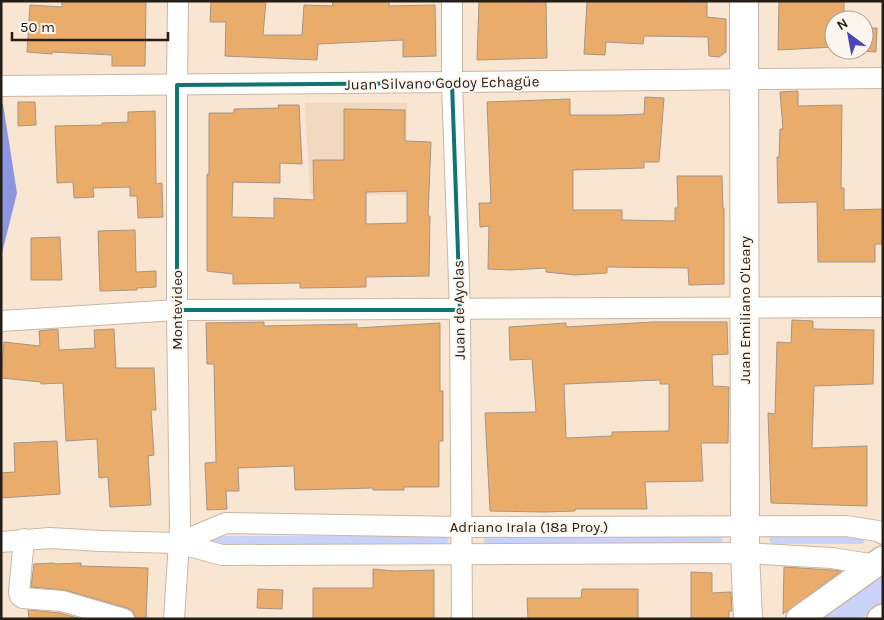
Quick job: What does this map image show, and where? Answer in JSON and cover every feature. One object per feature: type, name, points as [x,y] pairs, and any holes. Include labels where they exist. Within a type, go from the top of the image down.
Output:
[{"type":"main road","name":"Juan Emiliano O'Leary","points":[[744,1],[745,540],[748,619]]},
{"type":"street","name":"Montevideo","points":[[174,619],[180,527],[177,310],[178,1]]},
{"type":"street","name":"Juan de Ayolas","points":[[452,1],[452,82],[460,310],[462,619]]},
{"type":"street","name":"Juan Silvano Godoy Echagüe","points":[[5,86],[883,78]]},
{"type":"street","points":[[3,320],[177,310],[460,310],[883,306]]},
{"type":"street","name":"Adriano Irala (18ª Proy.)","points":[[178,544],[226,523],[461,527],[745,540],[832,558],[879,562]]},
{"type":"street","name":"Adriano Irala (18ª Proy.)","points":[[1,542],[50,538],[178,544],[222,555],[461,554],[745,540],[846,526],[878,531],[883,534]]},
{"type":"street","points":[[24,539],[20,596],[23,598],[62,600],[124,619]]},
{"type":"street","points":[[799,619],[879,562]]},
{"type":"highlighted area","points":[[452,83],[460,310],[177,310],[177,85]]},
{"type":"shaded area","points":[[305,103],[407,103],[406,195],[310,194]]},
{"type":"shaded area","points":[[213,536],[445,536],[449,541],[445,544],[213,544],[209,541]]},
{"type":"shaded area","points":[[488,536],[719,536],[723,539],[722,543],[719,544],[487,544],[483,541]]},
{"type":"shaded area","points":[[771,536],[862,536],[865,541],[862,544],[771,544],[769,539]]},
{"type":"shaded area","points":[[878,578],[883,579],[883,603],[861,619],[818,619]]},
{"type":"water","points":[[1,104],[3,104],[17,193],[1,257]]},
{"type":"building","points":[[62,1],[146,1],[145,66],[112,66],[112,55],[27,52],[30,5],[62,7]]},
{"type":"building","points":[[211,1],[266,1],[263,35],[302,35],[304,5],[333,6],[332,1],[389,1],[389,6],[435,5],[436,56],[403,57],[403,40],[318,44],[317,60],[225,56],[226,22],[210,22]]},
{"type":"building","points":[[479,1],[546,2],[547,58],[477,60]]},
{"type":"building","points":[[587,1],[707,2],[707,17],[726,19],[726,52],[719,57],[709,56],[708,37],[644,36],[643,44],[606,42],[605,55],[584,54]]},
{"type":"building","points":[[779,1],[844,1],[844,10],[824,10],[824,48],[778,50]]},
{"type":"building","points":[[874,28],[877,28],[876,52],[874,52]]},
{"type":"building","points":[[798,91],[798,106],[842,105],[841,188],[844,188],[844,210],[883,209],[883,244],[875,244],[875,262],[818,262],[817,202],[778,203],[777,157],[779,157],[780,129],[783,129],[780,92]]},
{"type":"building","points":[[645,97],[664,98],[659,162],[644,162],[644,168],[573,170],[573,210],[622,210],[622,220],[675,221],[675,208],[678,208],[677,176],[722,176],[724,284],[689,285],[688,268],[607,267],[607,273],[575,275],[546,272],[546,268],[488,269],[489,226],[480,227],[479,203],[491,203],[487,102],[570,99],[570,115],[620,115],[644,114]]},
{"type":"building","points":[[18,102],[35,102],[36,125],[18,126]]},
{"type":"building","points":[[278,105],[299,105],[302,164],[280,163],[280,183],[233,182],[232,217],[274,218],[274,198],[314,200],[313,160],[344,160],[344,109],[405,110],[405,141],[431,142],[428,216],[430,216],[429,276],[366,277],[366,287],[300,288],[300,283],[233,284],[233,274],[207,271],[209,113],[234,113],[234,109],[279,108]],"holes":[[[407,191],[407,223],[366,224],[366,192]]]},
{"type":"building","points":[[155,111],[156,184],[162,183],[163,217],[138,218],[137,196],[130,196],[130,187],[93,188],[94,197],[74,198],[73,182],[57,183],[55,126],[102,125],[102,123],[128,122],[128,112]]},
{"type":"building","points":[[135,230],[136,272],[156,271],[156,287],[137,288],[137,290],[100,291],[98,231]]},
{"type":"building","points":[[60,237],[62,280],[31,280],[31,238]]},
{"type":"building","points":[[792,320],[813,321],[813,329],[874,330],[873,384],[814,386],[812,448],[867,446],[867,506],[771,503],[768,413],[775,414],[777,342],[791,343]]},
{"type":"building","points":[[264,322],[264,326],[357,324],[357,328],[440,323],[440,391],[443,391],[443,441],[439,441],[439,487],[404,487],[404,490],[373,490],[373,488],[295,490],[294,466],[238,468],[239,491],[226,491],[227,509],[207,510],[205,463],[216,462],[214,364],[207,364],[206,323]]},
{"type":"building","points":[[653,322],[727,322],[728,354],[712,355],[713,386],[729,387],[728,443],[701,443],[703,481],[645,482],[647,509],[575,509],[575,511],[544,512],[490,511],[485,413],[536,412],[532,359],[510,360],[509,327],[566,323],[566,327]],"holes":[[[660,380],[660,384],[669,384],[669,431],[612,432],[612,436],[566,438],[564,384]]]},
{"type":"building","points":[[58,329],[59,350],[95,348],[94,330],[114,329],[116,368],[154,368],[156,410],[151,410],[154,455],[148,456],[151,505],[110,507],[108,477],[99,478],[97,439],[66,441],[63,383],[41,384],[41,382],[1,378],[4,342],[40,346],[39,331]]},
{"type":"building","points":[[57,441],[60,494],[1,498],[1,473],[15,472],[14,443]]},
{"type":"building","points":[[81,563],[81,566],[148,568],[146,619],[136,619],[133,611],[127,608],[65,590],[31,587],[34,564]]},
{"type":"building","points":[[784,567],[831,570],[841,571],[783,614]]},
{"type":"building","points":[[373,569],[395,571],[434,570],[434,619],[313,619],[313,588],[373,588]]},
{"type":"building","points":[[691,572],[712,573],[712,593],[731,592],[732,611],[729,611],[729,619],[691,619]]},
{"type":"building","points":[[258,589],[283,590],[282,609],[257,608]]},
{"type":"building","points":[[582,589],[638,589],[638,619],[528,619],[527,598],[581,598]]},
{"type":"building","points":[[28,610],[60,613],[81,619],[29,619]]}]
